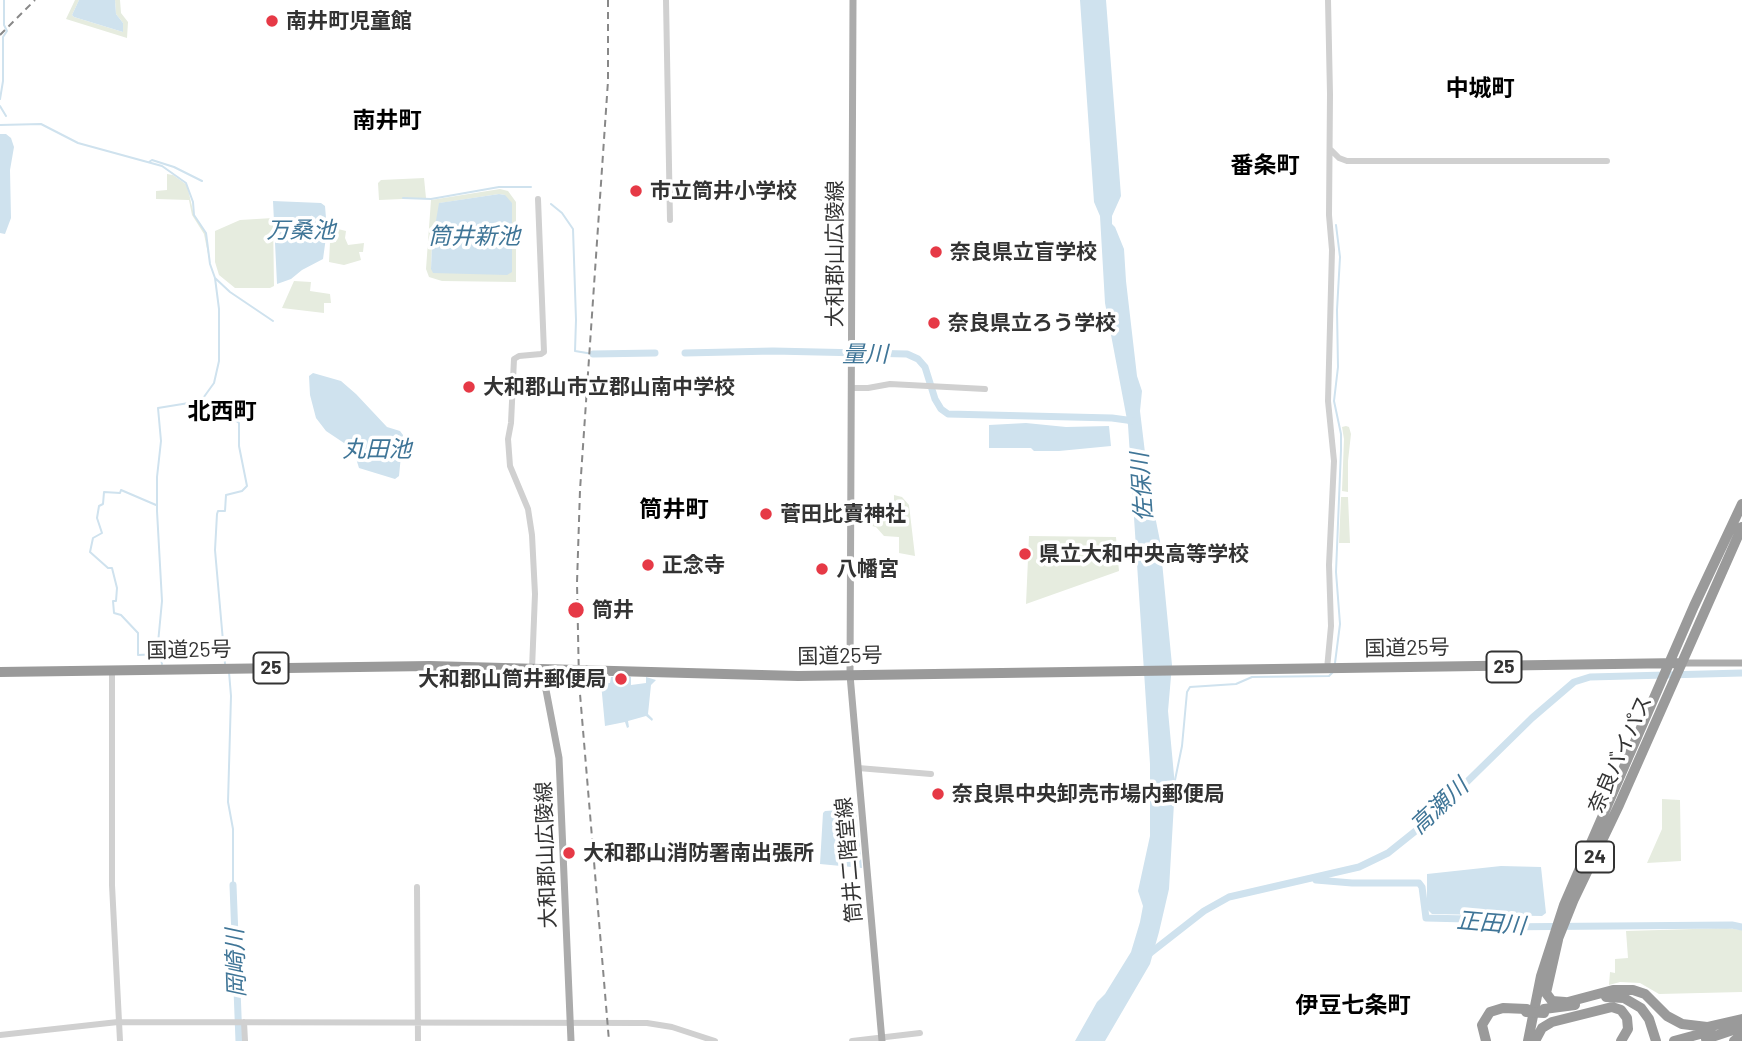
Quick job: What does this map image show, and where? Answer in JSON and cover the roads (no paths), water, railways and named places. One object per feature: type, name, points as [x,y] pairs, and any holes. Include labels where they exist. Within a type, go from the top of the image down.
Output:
[{"type":"highway","name":"奈良バイパス","points":[[1532,1041],[1545,983],[1574,898],[1670,678],[1694,606],[1742,504]]},
{"type":"highway","name":"奈良バイパス","points":[[1675,665],[1705,613],[1742,527]]},
{"type":"highway","name":"国道25号","points":[[0,672],[408,666],[705,676],[1675,665]]},
{"type":"highway","name":"奈良バイパス","points":[[1529,1008],[1564,905],[1670,678]]},
{"type":"highway","points":[[1558,940],[1546,993],[1549,1000],[1577,1007],[1621,1010],[1629,1024],[1621,1041]]},
{"type":"highway","points":[[1532,1041],[1547,1025],[1577,1007],[1620,989],[1645,995],[1674,1021],[1690,1026],[1715,1026],[1742,1020]]},
{"type":"highway","points":[[1486,1041],[1482,1025],[1490,1012],[1529,1008],[1544,1011],[1617,1001],[1631,1005],[1645,1021],[1654,1041]]},
{"type":"highway","points":[[1493,1041],[1487,1031],[1490,1018],[1529,1008]]},
{"type":"highway","points":[[1522,1041],[1529,1008]]},
{"type":"highway","name":"24","points":[[1529,1008],[1532,1041]]},
{"type":"highway","points":[[1674,1041],[1742,1020]]},
{"type":"highway","points":[[1697,1041],[1742,1027]]},
{"type":"highway","points":[[1734,1041],[1742,1035]]},
{"type":"main road","name":"大和郡山広陵線","points":[[850,675],[853,0]]},
{"type":"main road","points":[[1675,665],[1742,663]]},
{"type":"main road","name":"大和郡山広陵線","points":[[537,669],[559,758],[571,1041]]},
{"type":"main road","name":"筒井二階堂線","points":[[850,675],[882,1040]]},
{"type":"street","points":[[666,0],[670,220]]},
{"type":"street","points":[[1328,0],[1329,215],[1332,250],[1328,401],[1334,461],[1329,565],[1332,669]]},
{"type":"street","points":[[1330,149],[1339,158],[1347,161],[1607,161]]},
{"type":"street","points":[[537,669],[531,531],[527,503],[510,466],[508,439],[514,359],[541,355],[544,352],[538,199]]},
{"type":"street","points":[[852,388],[890,384],[985,389]]},
{"type":"street","points":[[112,670],[111,855],[120,1041]]},
{"type":"street","points":[[858,768],[931,774]]},
{"type":"street","points":[[417,887],[418,1041]]},
{"type":"street","points":[[0,1035],[118,1022],[571,1023],[661,1024],[715,1041]]},
{"type":"street","points":[[240,1022],[245,1041]]},
{"type":"street","points":[[852,1041],[882,1040],[919,1033]]},
{"type":"water","points":[[79,0],[115,0],[116,14],[123,23],[123,32],[74,17],[72,15]]},
{"type":"water","name":"佐保川","points":[[1080,0],[1106,0],[1121,196],[1112,216],[1112,224],[1124,249],[1137,376],[1142,391],[1140,411],[1149,486],[1160,541],[1172,665],[1168,711],[1175,786],[1169,889],[1159,932],[1150,964],[1105,1041],[1075,1041],[1097,1002],[1105,994],[1131,952],[1140,922],[1143,906],[1138,891],[1150,836],[1150,764],[1128,425],[1105,303],[1100,216],[1094,202]]},
{"type":"water","points":[[0,134],[11,138],[14,147],[10,170],[11,218],[5,234],[0,233]]},
{"type":"water","name":"筒井新池","points":[[505,195],[512,203],[512,272],[507,275],[433,273],[432,244],[439,203]]},
{"type":"water","name":"万桑池","points":[[273,201],[321,203],[325,206],[327,230],[323,259],[291,279],[277,284]]},
{"type":"water","name":"丸田池","points":[[313,373],[341,381],[387,427],[400,431],[403,435],[399,476],[395,479],[359,468],[353,449],[326,431],[316,418],[310,395],[309,376]]},
{"type":"water","points":[[1026,423],[1066,427],[1109,426],[1111,446],[1059,451],[989,448],[989,425]]},
{"type":"water","points":[[611,677],[617,677],[617,684],[628,684],[631,677],[631,685],[646,683],[646,677],[656,680],[651,685],[648,714],[652,721],[646,716],[628,721],[627,728],[625,722],[605,726],[601,683],[610,683]]},
{"type":"water","points":[[856,809],[862,868],[820,864],[823,813]]},
{"type":"water","points":[[1501,866],[1541,867],[1546,913],[1542,916],[1432,914],[1427,909],[1427,874]]},
{"type":"waterway","points":[[0,99],[3,81],[3,37],[7,31],[4,25],[4,0]]},
{"type":"waterway","points":[[0,106],[6,116]]},
{"type":"waterway","points":[[0,125],[41,124],[78,143],[162,166],[186,183],[193,202],[194,215],[206,233],[210,264],[215,278],[230,292],[273,321]]},
{"type":"waterway","points":[[149,162],[152,160],[174,167],[202,181]]},
{"type":"waterway","name":"量川","points":[[403,198],[431,199],[499,187],[531,187]]},
{"type":"waterway","name":"量川","points":[[551,204],[562,213],[573,229],[575,351],[593,354]]},
{"type":"waterway","points":[[1335,663],[1340,624],[1336,572],[1341,450],[1341,434],[1334,401],[1338,367],[1340,257],[1336,225]]},
{"type":"waterway","points":[[162,664],[158,643],[162,601],[157,511],[161,441],[158,408],[201,401],[214,383],[219,361],[219,309],[215,278]]},
{"type":"waterway","name":"量川","points":[[685,353],[773,351],[907,354],[918,359],[925,367],[935,399],[948,414],[1112,418],[1134,421]]},
{"type":"waterway","name":"量川","points":[[593,354],[655,353]]},
{"type":"waterway","points":[[203,400],[219,414],[239,423],[239,446],[247,486],[242,491],[226,495],[225,511],[218,511],[217,514],[215,550],[225,664]]},
{"type":"waterway","points":[[156,505],[121,490],[120,493],[104,492],[103,504],[99,506],[97,518],[102,533],[93,538],[90,552],[108,568],[112,568],[117,588],[116,601],[113,601],[114,613],[121,615],[138,633],[138,655],[159,654]]},
{"type":"waterway","points":[[229,672],[231,696],[228,802],[233,829],[233,885]]},
{"type":"waterway","points":[[1175,780],[1182,746],[1187,692],[1190,687],[1236,684],[1252,677],[1329,676],[1333,672]]},
{"type":"waterway","name":"高瀬川","points":[[1149,954],[1204,911],[1229,897],[1359,867],[1388,853],[1423,825],[1532,718],[1574,682],[1590,677],[1742,673]]},
{"type":"waterway","name":"正田川","points":[[1316,880],[1419,883],[1422,887],[1426,918],[1467,919],[1492,927],[1742,927]]},
{"type":"waterway","name":"岡崎川","points":[[233,885],[239,1041]]},
{"type":"railway","points":[[0,35],[35,0]]},
{"type":"railway","points":[[608,0],[608,81],[580,490],[577,583],[579,682],[609,1041]]},
{"type":"place","name":"南井町児童館","points":[[272,21]]},
{"type":"place","name":"市立筒井小学校","points":[[636,191]]},
{"type":"place","name":"奈良県立盲学校","points":[[936,252]]},
{"type":"place","name":"奈良県立ろう学校","points":[[934,323]]},
{"type":"place","name":"大和郡山市立郡山南中学校","points":[[469,387]]},
{"type":"place","name":"菅田比賣神社","points":[[766,514]]},
{"type":"place","name":"県立大和中央高等学校","points":[[1025,554]]},
{"type":"place","name":"正念寺","points":[[648,565]]},
{"type":"place","name":"八幡宮","points":[[822,569]]},
{"type":"place","name":"筒井","points":[[576,610]]},
{"type":"place","name":"大和郡山筒井郵便局","points":[[621,679]]},
{"type":"place","name":"奈良県中央卸売市場内郵便局","points":[[938,794]]},
{"type":"place","name":"大和郡山消防署南出張所","points":[[569,853]]},
{"type":"district","name":"中城町","points":[[1480,88]]},
{"type":"district","name":"南井町","points":[[387,120]]},
{"type":"district","name":"番条町","points":[[1265,165]]},
{"type":"district","name":"北西町","points":[[222,411]]},
{"type":"district","name":"筒井町","points":[[674,509]]},
{"type":"district","name":"伊豆七条町","points":[[1353,1005]]}]
